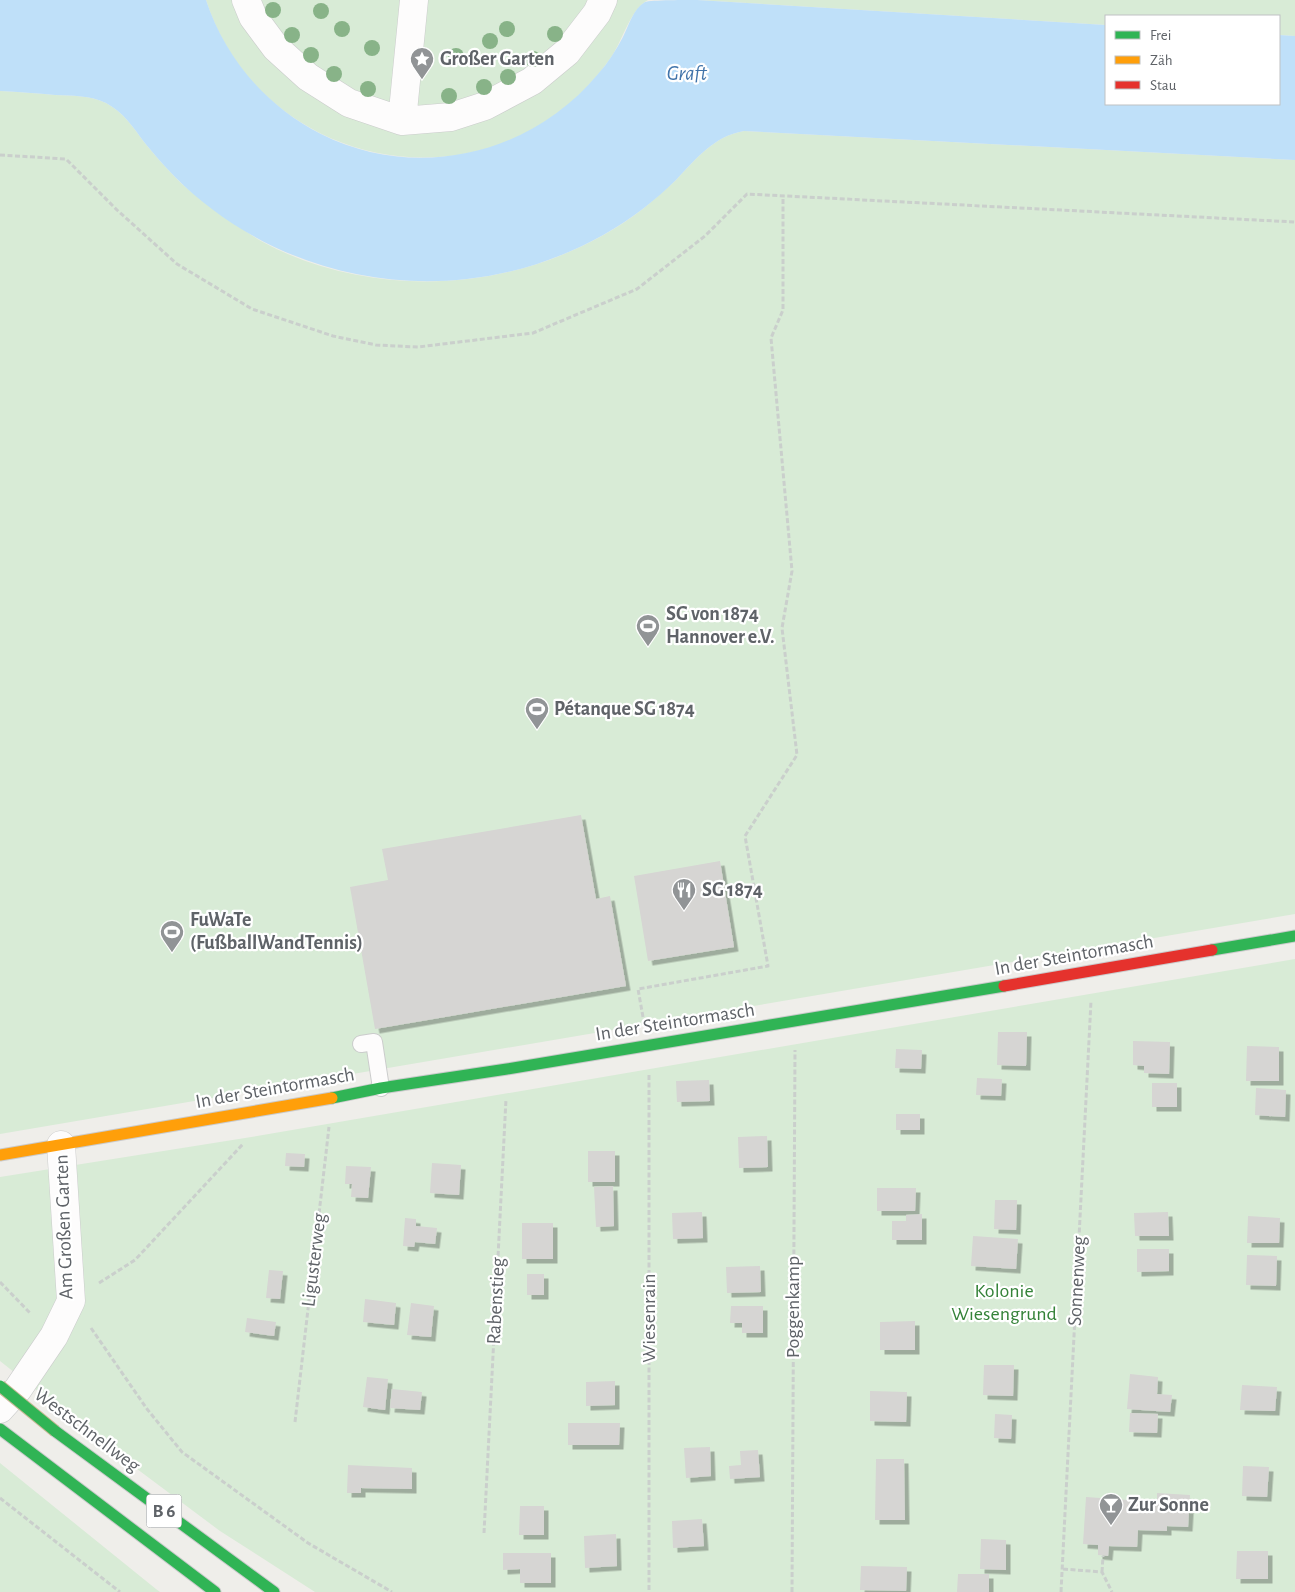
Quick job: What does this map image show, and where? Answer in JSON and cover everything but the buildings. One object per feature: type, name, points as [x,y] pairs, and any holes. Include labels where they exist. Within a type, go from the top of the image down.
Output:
[{"type":"main road","name":"In der Steintormasch","points":[[61,1145],[382,1088],[507,1069],[1295,936]]},
{"type":"main road","name":"Am Großen Garten","points":[[0,1155],[61,1145]]},
{"type":"main road","name":"Westschnellweg","points":[[0,1386],[55,1431],[274,1592]]},
{"type":"main road","name":"B 6","points":[[0,1430],[214,1592]]},
{"type":"street","points":[[246,0],[253,17],[276,48],[308,78],[348,103],[402,121],[459,115],[485,106],[532,81],[567,52],[597,13],[604,0]]},
{"type":"street","points":[[402,121],[414,0]]},
{"type":"street","name":"Am Großen Garten","points":[[0,1410],[18,1389],[54,1336],[71,1301],[61,1145]]},
{"type":"lane","points":[[362,1044],[374,1042],[382,1088]]},
{"type":"path","points":[[0,155],[66,159],[117,210],[185,269],[252,308],[333,336],[376,345],[418,346],[533,333],[637,290],[705,236],[747,194],[1295,222]]},
{"type":"path","name":"Wiesenrain","points":[[649,1592],[649,1045],[638,989],[768,966],[745,836],[797,755],[782,628],[792,570],[771,338],[783,310],[783,196]]},
{"type":"path","name":"Sonnenweg","points":[[1061,1592],[1093,971]]},
{"type":"path","name":"Poggenkamp","points":[[792,1592],[795,1021]]},
{"type":"path","name":"Rabenstieg","points":[[484,1533],[507,1069]]},
{"type":"path","name":"Ligusterweg","points":[[295,1422],[332,1098]]},
{"type":"path","points":[[268,1108],[239,1149],[135,1260],[71,1301],[102,1342],[147,1409],[182,1452],[308,1543],[392,1592]]},
{"type":"path","points":[[0,1282],[54,1336]]},
{"type":"path","points":[[0,1498],[120,1592]]},
{"type":"path","points":[[1103,1556],[1102,1572],[1112,1592]]},
{"type":"path","points":[[1063,1569],[1102,1572]]},
{"type":"green space","name":"Großer Garten","points":[[206,0],[648,0],[636,11],[607,63],[566,107],[517,137],[465,154],[411,157],[358,148],[309,127],[265,95],[230,52]]},
{"type":"green space","points":[[697,0],[1295,0],[1295,36],[1280,35],[1280,15],[1105,15],[1105,25]]},
{"type":"green space","name":"SG von 1874 Hannover e.V.","points":[[0,91],[81,96],[106,103],[127,120],[159,160],[186,187],[261,241],[285,253],[335,270],[361,276],[414,281],[441,281],[491,276],[538,264],[583,246],[625,222],[644,208],[715,143],[744,131],[1295,160],[1295,914],[0,1134]]},
{"type":"green space","name":"Kolonie Wiesengrund","points":[[1295,959],[1295,1592],[315,1592],[220,1531],[117,1454],[0,1361],[0,1177],[257,1136]]},
{"type":"green space","points":[[0,1463],[156,1589],[160,1592],[0,1592]]},
{"type":"water","name":"Graft","points":[[0,0],[206,0],[224,42],[236,61],[266,95],[301,123],[321,134],[357,149],[395,156],[433,157],[470,152],[506,141],[540,124],[571,102],[598,74],[618,47],[629,22],[641,5],[649,1],[697,0],[1105,25],[1105,105],[1280,105],[1280,35],[1295,36],[1295,160],[744,131],[715,143],[664,191],[624,222],[604,235],[560,256],[538,264],[491,276],[427,281],[387,279],[348,272],[310,261],[273,246],[238,227],[205,204],[175,177],[127,120],[106,103],[81,96],[0,91]]},
{"type":"traffic: fast","points":[[1212,950],[1295,936]]},
{"type":"traffic: fast","points":[[332,1098],[381,1088],[507,1069],[1004,986]]},
{"type":"traffic: fast","points":[[0,1386],[55,1431]]},
{"type":"traffic: fast","points":[[0,1429],[215,1592]]},
{"type":"traffic: fast","points":[[55,1431],[274,1592]]},
{"type":"traffic: slow","points":[[0,1155],[332,1098]]},
{"type":"traffic: jam","points":[[1004,986],[1212,950]]},
{"type":"place","name":"Großer Garten","points":[[422,80]]},
{"type":"place","name":"SG von 1874 Hannover e.V.","points":[[648,647]]},
{"type":"place","name":"Pétanque SG 1874","points":[[537,730]]},
{"type":"place","name":"SG 1874","points":[[684,911]]},
{"type":"place","name":"FuWaTe (FußballWandTennis)","points":[[172,953]]},
{"type":"place","name":"Zur Sonne","points":[[1111,1526]]}]
